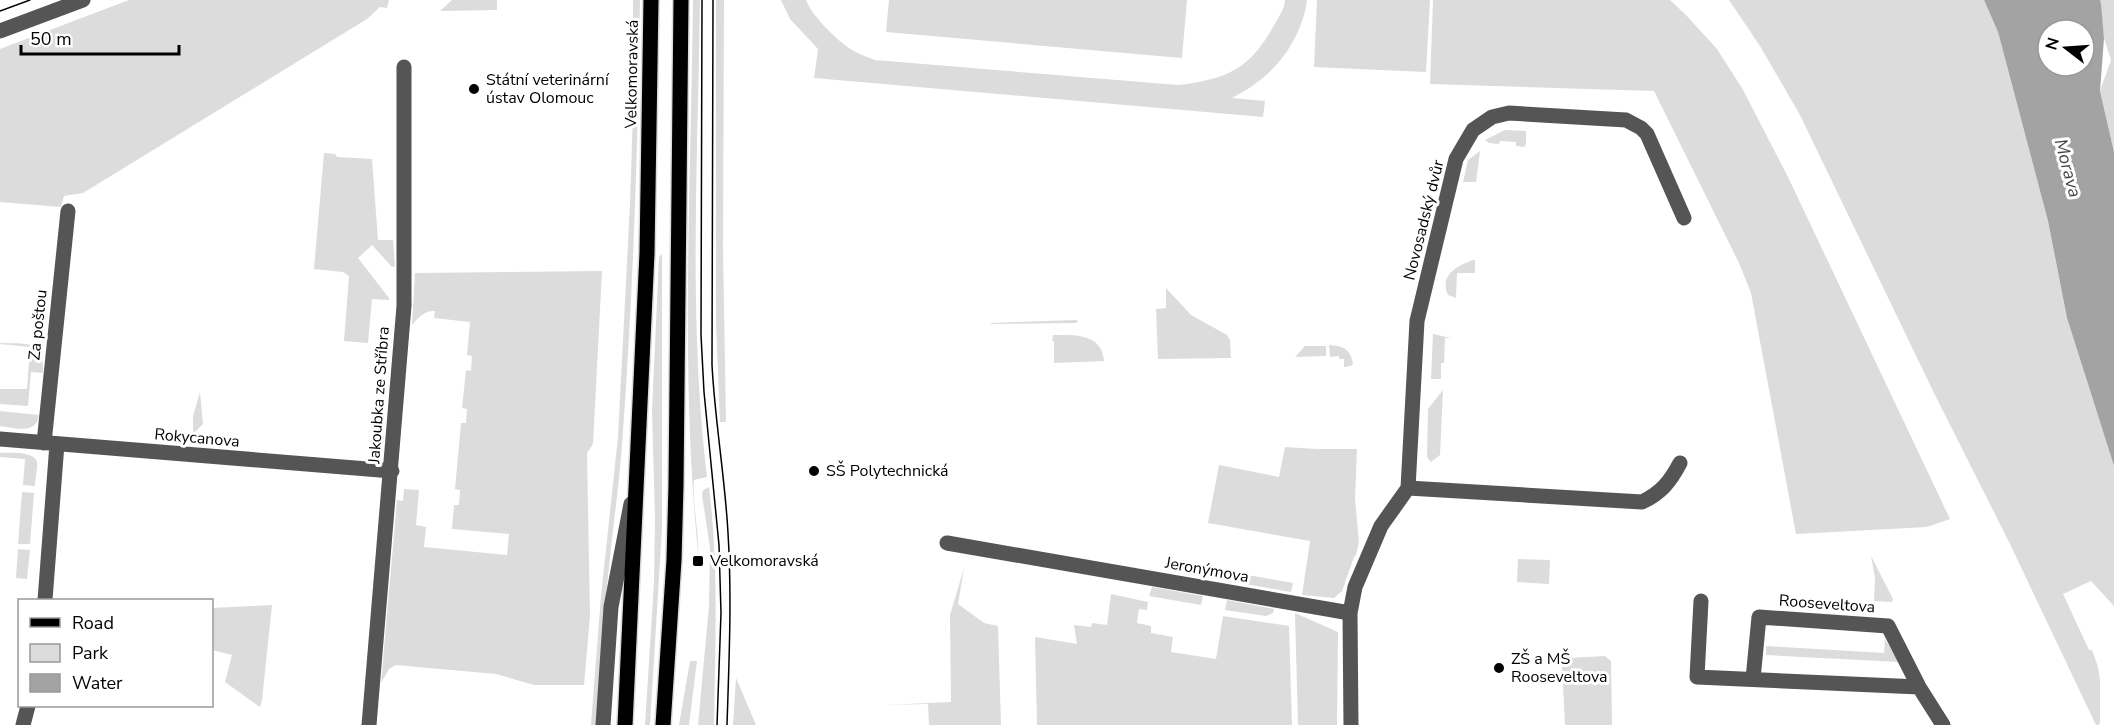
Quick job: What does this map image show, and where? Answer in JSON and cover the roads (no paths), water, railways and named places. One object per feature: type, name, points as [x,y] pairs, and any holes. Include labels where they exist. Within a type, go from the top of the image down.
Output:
[{"type":"main road","name":"Velkomoravská","points":[[625,725],[647,253],[651,0]]},
{"type":"main road","points":[[663,725],[675,518],[681,0]]},
{"type":"street","points":[[0,31],[83,0]]},
{"type":"street","name":"Jakoubka ze Stříbra","points":[[369,725],[404,306],[404,67]]},
{"type":"street","name":"Novosadský dvůr","points":[[1408,488],[1417,321],[1456,159],[1473,130],[1492,117],[1509,113],[1626,120],[1636,124],[1647,134],[1684,218]]},
{"type":"street","name":"Za poštou","points":[[45,599],[51,444],[68,211]]},
{"type":"street","name":"Rokycanova","points":[[0,439],[392,471]]},
{"type":"street","points":[[1351,725],[1350,613],[1355,587],[1374,540],[1391,509],[1408,488],[1642,502],[1656,496],[1664,488],[1680,463]]},
{"type":"street","points":[[603,725],[611,607],[635,481]]},
{"type":"street","name":"Jeronýmova","points":[[947,543],[1350,613]]},
{"type":"street","points":[[1701,601],[1697,677],[1919,687]]},
{"type":"street","name":"Rooseveltova","points":[[1753,679],[1759,617],[1888,626],[1919,687],[1943,725]]},
{"type":"street","points":[[23,725],[28,707]]},
{"type":"water","name":"Morava","points":[[1984,0],[2100,0],[2104,38],[2100,91],[2114,152],[2114,466],[2067,318],[2048,221],[1998,32]]},
{"type":"tram line","points":[[0,11],[30,0]]},
{"type":"tram line","points":[[702,0],[701,335],[704,392],[719,545],[721,613],[717,725]]},
{"type":"tram line","points":[[713,0],[712,365],[727,512],[729,557],[730,629],[727,725]]},
{"type":"place","name":"Státní veterinární ústav Olomouc","points":[[474,89]]},
{"type":"place","name":"SŠ Polytechnická","points":[[814,471]]},
{"type":"place","name":"Velkomoravská","points":[[698,561]]},
{"type":"place","name":"ZŠ a MŠ Rooseveltova","points":[[1499,668]]}]
